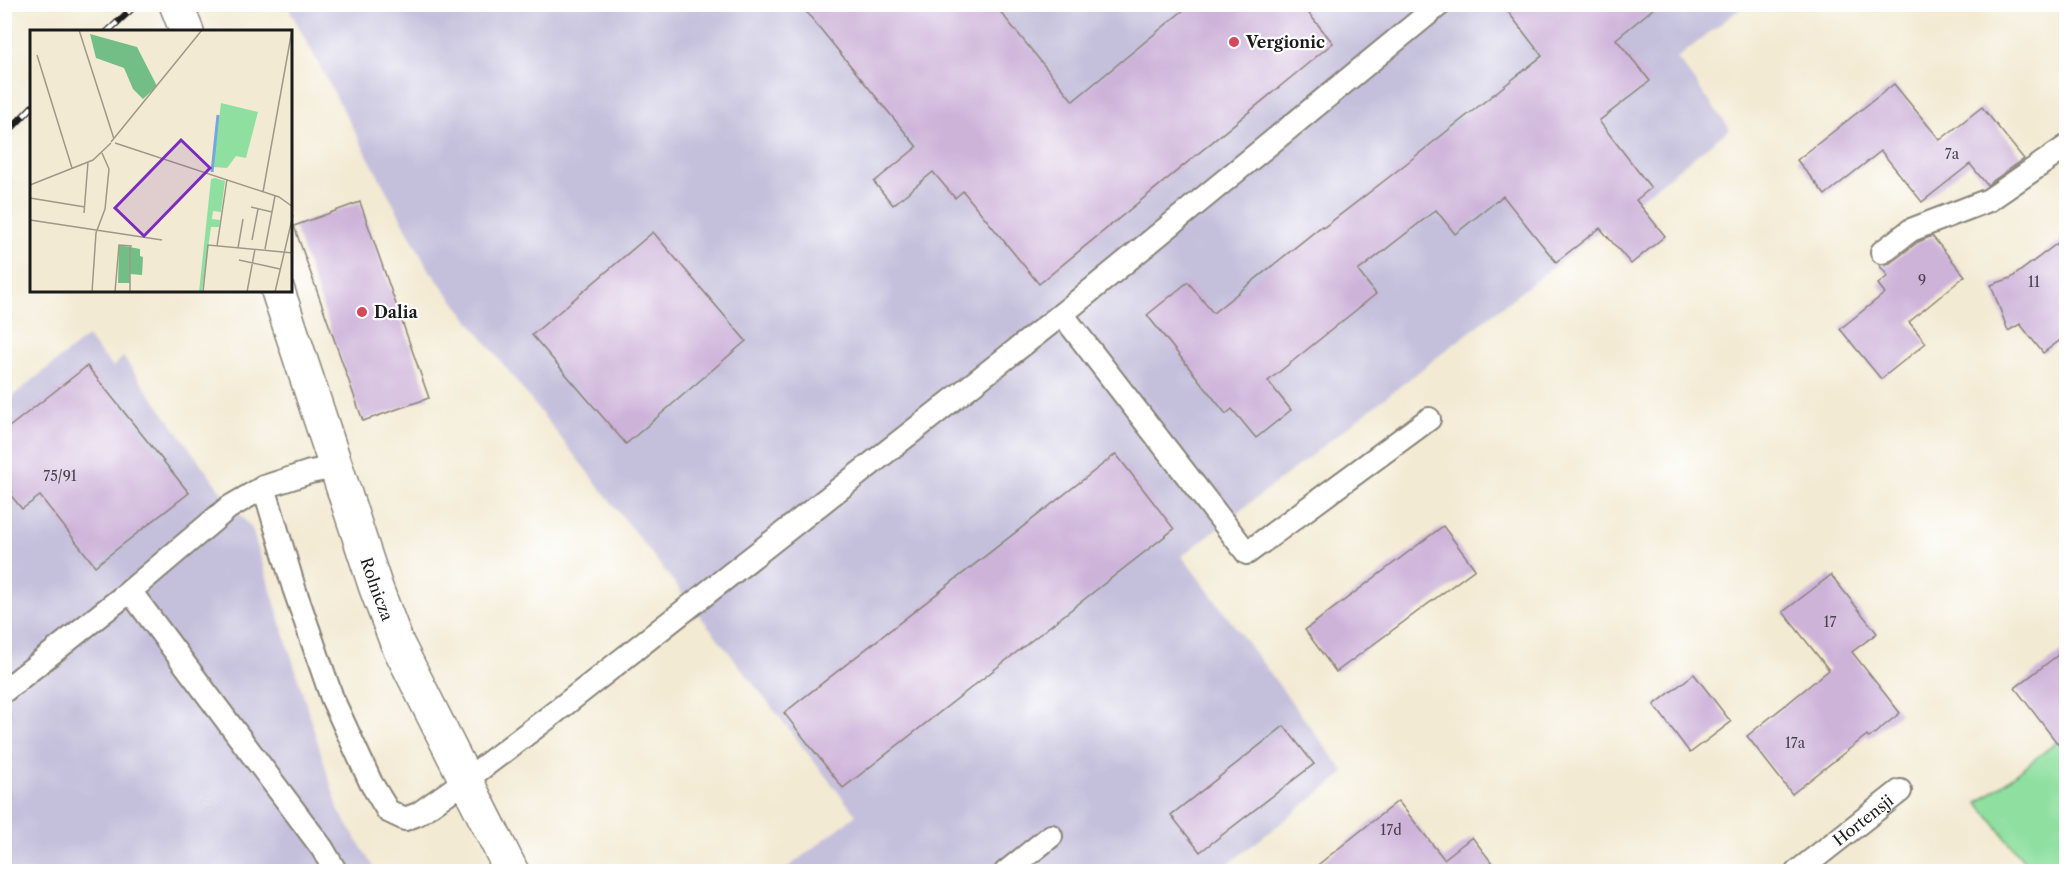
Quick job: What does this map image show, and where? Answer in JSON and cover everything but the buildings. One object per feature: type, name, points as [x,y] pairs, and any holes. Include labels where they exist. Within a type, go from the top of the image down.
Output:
[{"type":"street","points":[[176,4],[186,30]]},
{"type":"street","name":"Rolnicza","points":[[278,292],[376,588],[397,643],[512,872]]},
{"type":"lane","points":[[264,487],[294,588],[332,698],[371,783],[388,811],[405,819],[418,814],[549,717],[1062,314],[1440,4]]},
{"type":"lane","points":[[1881,252],[1911,230],[1989,200],[2067,147]]},
{"type":"lane","points":[[1062,314],[1247,553],[1429,419]]},
{"type":"lane","points":[[4,691],[130,591],[228,508],[264,487],[310,472],[337,467]]},
{"type":"lane","points":[[130,591],[322,848],[336,872]]},
{"type":"lane","name":"Hortensji","points":[[1797,872],[1900,791]]},
{"type":"lane","points":[[1006,872],[1052,836]]},
{"type":"shaded area","points":[[287,5],[1745,5],[1677,58],[1730,129],[1182,556],[1345,773],[1218,872],[783,871],[856,815],[427,267]]},
{"type":"shaded area","points":[[87,337],[113,367],[123,357],[220,490],[252,529],[339,811],[376,871],[5,872],[5,402]]},
{"type":"green space","points":[[2066,735],[2066,871],[2032,871],[1978,803]]},
{"type":"railway","points":[[109,30],[137,4]]},
{"type":"railway","points":[[4,136],[30,109]]},
{"type":"railway","points":[[4,495],[9,492]]},
{"type":"place","name":"Vergionic","points":[[1234,42]]},
{"type":"place","name":"Dalia","points":[[362,312]]}]
